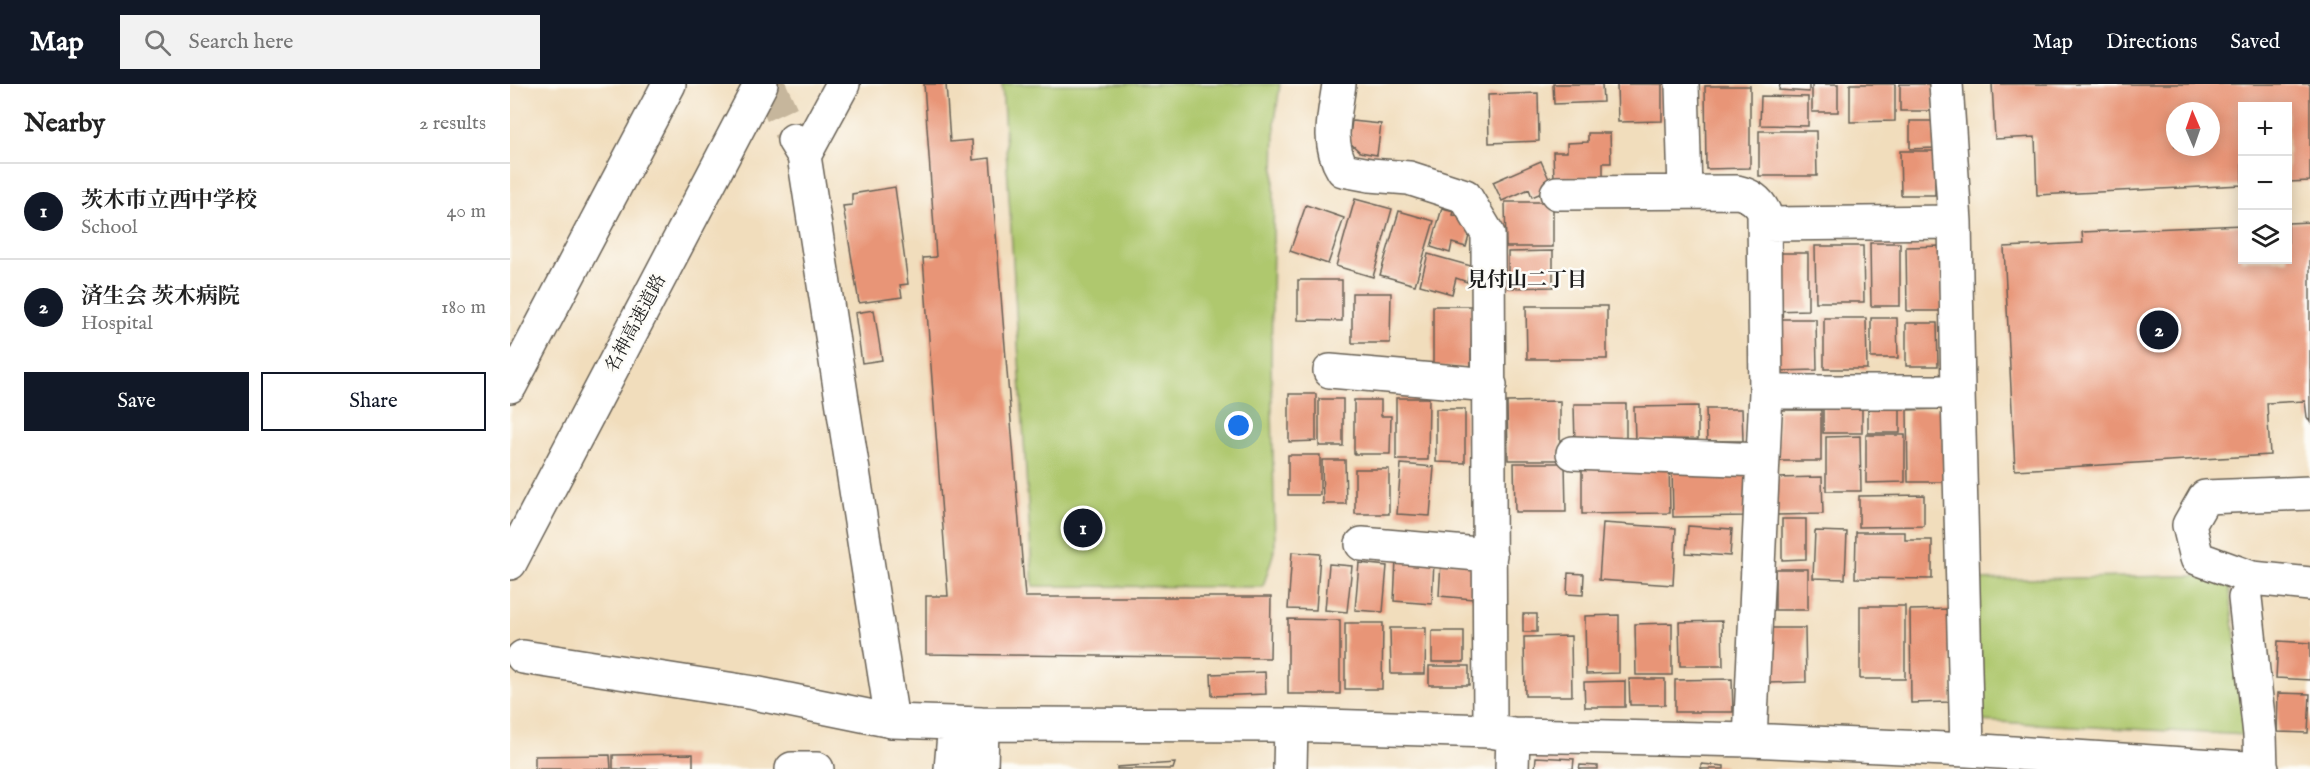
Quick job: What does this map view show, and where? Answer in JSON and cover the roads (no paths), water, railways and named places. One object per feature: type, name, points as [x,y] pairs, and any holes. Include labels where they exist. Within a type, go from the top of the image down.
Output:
[{"type":"main road","points":[[510,387],[669,84]]},
{"type":"main road","name":"名神高速道路","points":[[510,562],[760,84]]},
{"type":"main road","points":[[843,84],[799,148],[892,721]]},
{"type":"main road","points":[[1339,84],[1332,143],[1343,170],[1409,178],[1465,196],[1488,234],[1490,555],[1501,733],[1512,769]]},
{"type":"main road","points":[[1682,84],[1685,192]]},
{"type":"main road","points":[[1946,84],[1954,222],[1967,750]]},
{"type":"main road","points":[[1557,193],[1737,192],[1746,194],[1760,204],[1764,212],[1766,392],[1750,740]]},
{"type":"main road","points":[[1765,224],[1954,222]]},
{"type":"main road","points":[[1330,371],[1490,385]]},
{"type":"main road","points":[[1766,392],[1958,392]]},
{"type":"main road","points":[[1573,453],[1763,460]]},
{"type":"main road","points":[[2310,493],[2205,497],[2189,525],[2197,558],[2252,578],[2310,584]]},
{"type":"main road","points":[[1362,544],[1490,555]]},
{"type":"main road","points":[[523,657],[754,693],[892,721],[968,724],[1291,725],[1750,740],[1967,750],[2122,764],[2262,769],[2245,598]]},
{"type":"main road","points":[[951,769],[968,724]]},
{"type":"main road","points":[[968,724],[981,769]]},
{"type":"main road","points":[[1290,769],[1291,725]]},
{"type":"main road","points":[[792,769],[817,769]]},
{"type":"tunnel","points":[[768,84],[794,140]]},
{"type":"place","name":"済生会 茨木病院","points":[[2159,330]]},
{"type":"place","name":"茨木市立西中学校","points":[[1083,528]]},
{"type":"district","name":"見付山二丁目","points":[[1527,279]]}]
